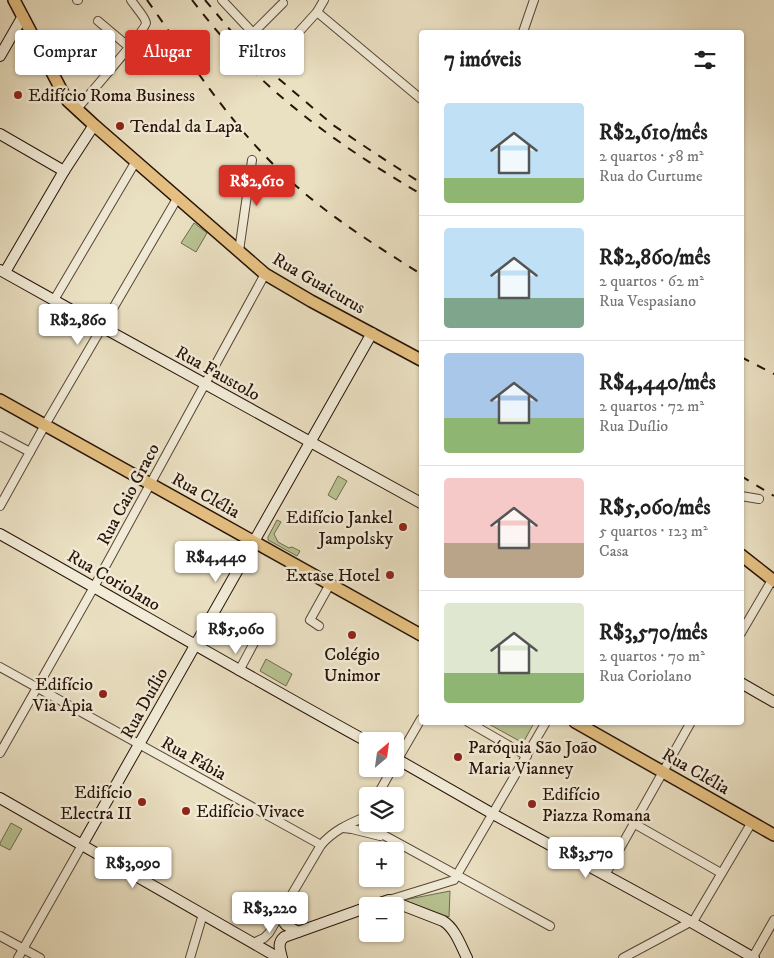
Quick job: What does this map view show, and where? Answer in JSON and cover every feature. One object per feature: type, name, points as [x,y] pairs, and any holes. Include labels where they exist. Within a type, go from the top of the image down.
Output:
[{"type":"main road","name":"Rua Guaicurus","points":[[14,0],[64,95],[94,125],[266,274],[311,301],[419,359]]},
{"type":"main road","name":"Rua Clélia","points":[[0,400],[419,634]]},
{"type":"main road","points":[[744,557],[773,581]]},
{"type":"main road","name":"Rua Clélia","points":[[580,725],[774,835]]},
{"type":"street","points":[[131,0],[146,20],[142,30]]},
{"type":"street","points":[[301,30],[317,12],[324,0]]},
{"type":"street","points":[[525,30],[534,0]]},
{"type":"street","points":[[226,2],[250,30]]},
{"type":"street","points":[[256,30],[283,3]]},
{"type":"street","points":[[317,12],[419,97]]},
{"type":"street","points":[[0,56],[23,16]]},
{"type":"street","points":[[98,21],[125,44]]},
{"type":"street","points":[[77,109],[125,52]]},
{"type":"street","points":[[2,274],[94,125]]},
{"type":"street","points":[[0,134],[64,171]]},
{"type":"street","points":[[239,251],[252,160]]},
{"type":"street","points":[[54,300],[136,161]]},
{"type":"street","points":[[0,506],[178,197]]},
{"type":"street","name":"Rua Faustolo","points":[[2,274],[54,300],[419,502]]},
{"type":"street","name":"Rua Caio Graco","points":[[0,753],[94,587],[266,274]]},
{"type":"street","name":"Rua Duílio","points":[[18,958],[372,333]]},
{"type":"street","points":[[0,436],[30,452]]},
{"type":"street","points":[[744,496],[759,499]]},
{"type":"street","name":"Rua Coriolano","points":[[0,534],[239,671],[359,737]]},
{"type":"street","points":[[744,628],[773,581]]},
{"type":"street","points":[[319,626],[310,619],[330,584]]},
{"type":"street","points":[[239,671],[264,624]]},
{"type":"street","name":"Rua Fábia","points":[[0,667],[321,845]]},
{"type":"street","points":[[744,685],[774,702]]},
{"type":"street","points":[[404,747],[419,722]]},
{"type":"street","points":[[473,725],[526,756]]},
{"type":"street","points":[[399,897],[454,880],[544,725]]},
{"type":"street","points":[[605,875],[689,725]]},
{"type":"street","points":[[0,734],[8,739]]},
{"type":"street","points":[[404,764],[692,922],[754,958],[774,920]]},
{"type":"street","points":[[0,798],[281,958]]},
{"type":"street","points":[[253,943],[264,938],[327,838],[341,828],[359,820]]},
{"type":"street","points":[[623,958],[692,922],[696,918],[752,822]]},
{"type":"street","points":[[633,823],[721,873]]},
{"type":"street","points":[[341,828],[352,828],[387,837]]},
{"type":"street","points":[[378,832],[550,926]]},
{"type":"street","points":[[404,906],[447,924],[468,957]]},
{"type":"street","points":[[281,958],[279,946],[282,939],[287,935],[359,911]]},
{"type":"street","points":[[190,958],[203,914]]},
{"type":"street","points":[[279,916],[286,925],[298,932]]},
{"type":"street","points":[[0,936],[40,958]]},
{"type":"green space","points":[[194,223],[207,233],[196,252],[181,243]]},
{"type":"green space","points":[[338,476],[347,481],[336,500],[328,495]]},
{"type":"green space","points":[[277,520],[281,522],[274,534],[278,542],[300,551],[297,556],[268,540]]},
{"type":"green space","points":[[266,659],[292,674],[286,686],[260,671]]},
{"type":"green space","points":[[491,725],[533,725],[523,743]]},
{"type":"green space","points":[[11,823],[22,829],[10,850],[0,845],[0,843]]},
{"type":"green space","points":[[450,891],[449,917],[404,900]]},
{"type":"railway","points":[[147,0],[220,103],[269,160],[323,208],[419,273]]},
{"type":"railway","points":[[192,0],[249,67],[289,103],[353,152],[419,193]]},
{"type":"railway","points":[[205,0],[237,38],[266,68],[333,125],[419,182]]},
{"type":"railway","points":[[744,359],[774,374]]},
{"type":"railway","points":[[744,478],[774,496]]},
{"type":"place","name":"Edifício Roma Business","points":[[18,95]]},
{"type":"place","name":"Tendal da Lapa","points":[[120,126]]},
{"type":"place","name":"Edifício Jankel Jampolsky","points":[[403,527]]},
{"type":"place","name":"Extase Hotel","points":[[390,575]]},
{"type":"place","name":"Colégio Unimor","points":[[352,635]]},
{"type":"place","name":"Edifício Via Apia","points":[[103,694]]},
{"type":"place","name":"Paróquia São João Maria Vianney","points":[[458,757]]},
{"type":"place","name":"Edifício Electra II","points":[[142,802]]},
{"type":"place","name":"Edifício Piazza Romana","points":[[532,804]]},
{"type":"place","name":"Edifício Vivace","points":[[186,811]]}]
